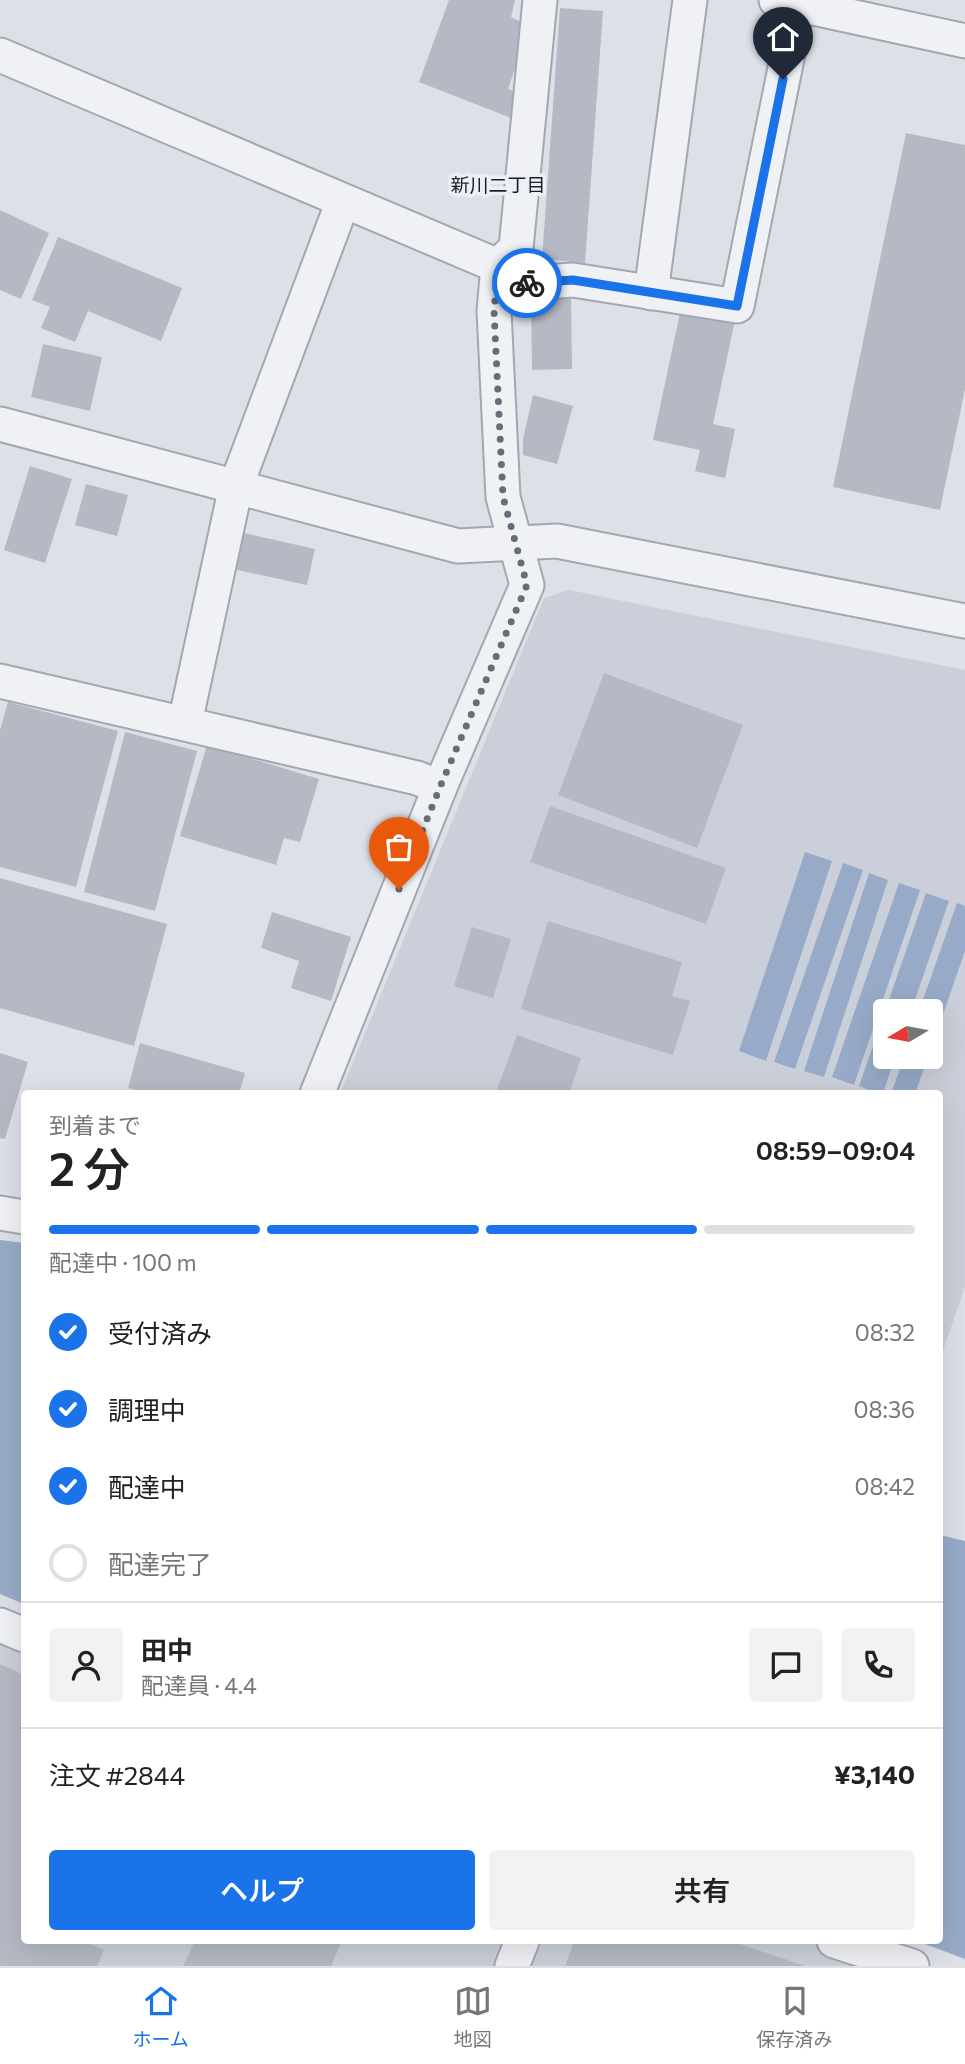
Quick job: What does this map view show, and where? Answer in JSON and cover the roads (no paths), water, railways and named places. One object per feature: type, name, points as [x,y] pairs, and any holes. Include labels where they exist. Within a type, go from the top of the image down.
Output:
[{"type":"street","points":[[319,1090],[440,787],[527,585],[503,497],[494,311],[498,266],[516,248],[540,0]]},
{"type":"street","points":[[651,293],[690,0]]},
{"type":"street","points":[[0,55],[498,266],[515,284],[573,280],[737,306],[787,2],[965,41]]},
{"type":"street","points":[[185,723],[236,486],[343,201]]},
{"type":"street","points":[[0,424],[458,546],[557,541],[965,621]]},
{"type":"street","points":[[0,681],[417,778],[440,787]]},
{"type":"street","points":[[0,1213],[21,1216]]},
{"type":"street","points":[[0,1625],[21,1634]]},
{"type":"street","points":[[512,1966],[521,1944]]},
{"type":"street","points":[[843,1944],[912,1966]]},
{"type":"water","points":[[805,852],[832,861],[766,1061],[739,1051]]},
{"type":"water","points":[[843,863],[863,870],[795,1069],[774,1062]]},
{"type":"water","points":[[869,873],[888,880],[824,1077],[804,1071]]},
{"type":"water","points":[[899,883],[920,890],[883,999],[873,999],[873,1029],[854,1085],[832,1077]]},
{"type":"water","points":[[926,893],[949,901],[915,999],[889,999]]},
{"type":"water","points":[[957,903],[965,906],[965,951],[943,1014],[943,999],[923,999]]},
{"type":"water","points":[[873,1046],[873,1069],[891,1069],[884,1090],[870,1090],[859,1086]]},
{"type":"water","points":[[900,1069],[924,1069],[916,1090],[892,1090]]},
{"type":"water","points":[[0,1240],[21,1243],[21,1603],[0,1594]]},
{"type":"water","points":[[943,1536],[965,1541],[965,1959],[925,1944],[943,1944]]},
{"type":"district","name":"新川二丁目","points":[[498,184]]}]
